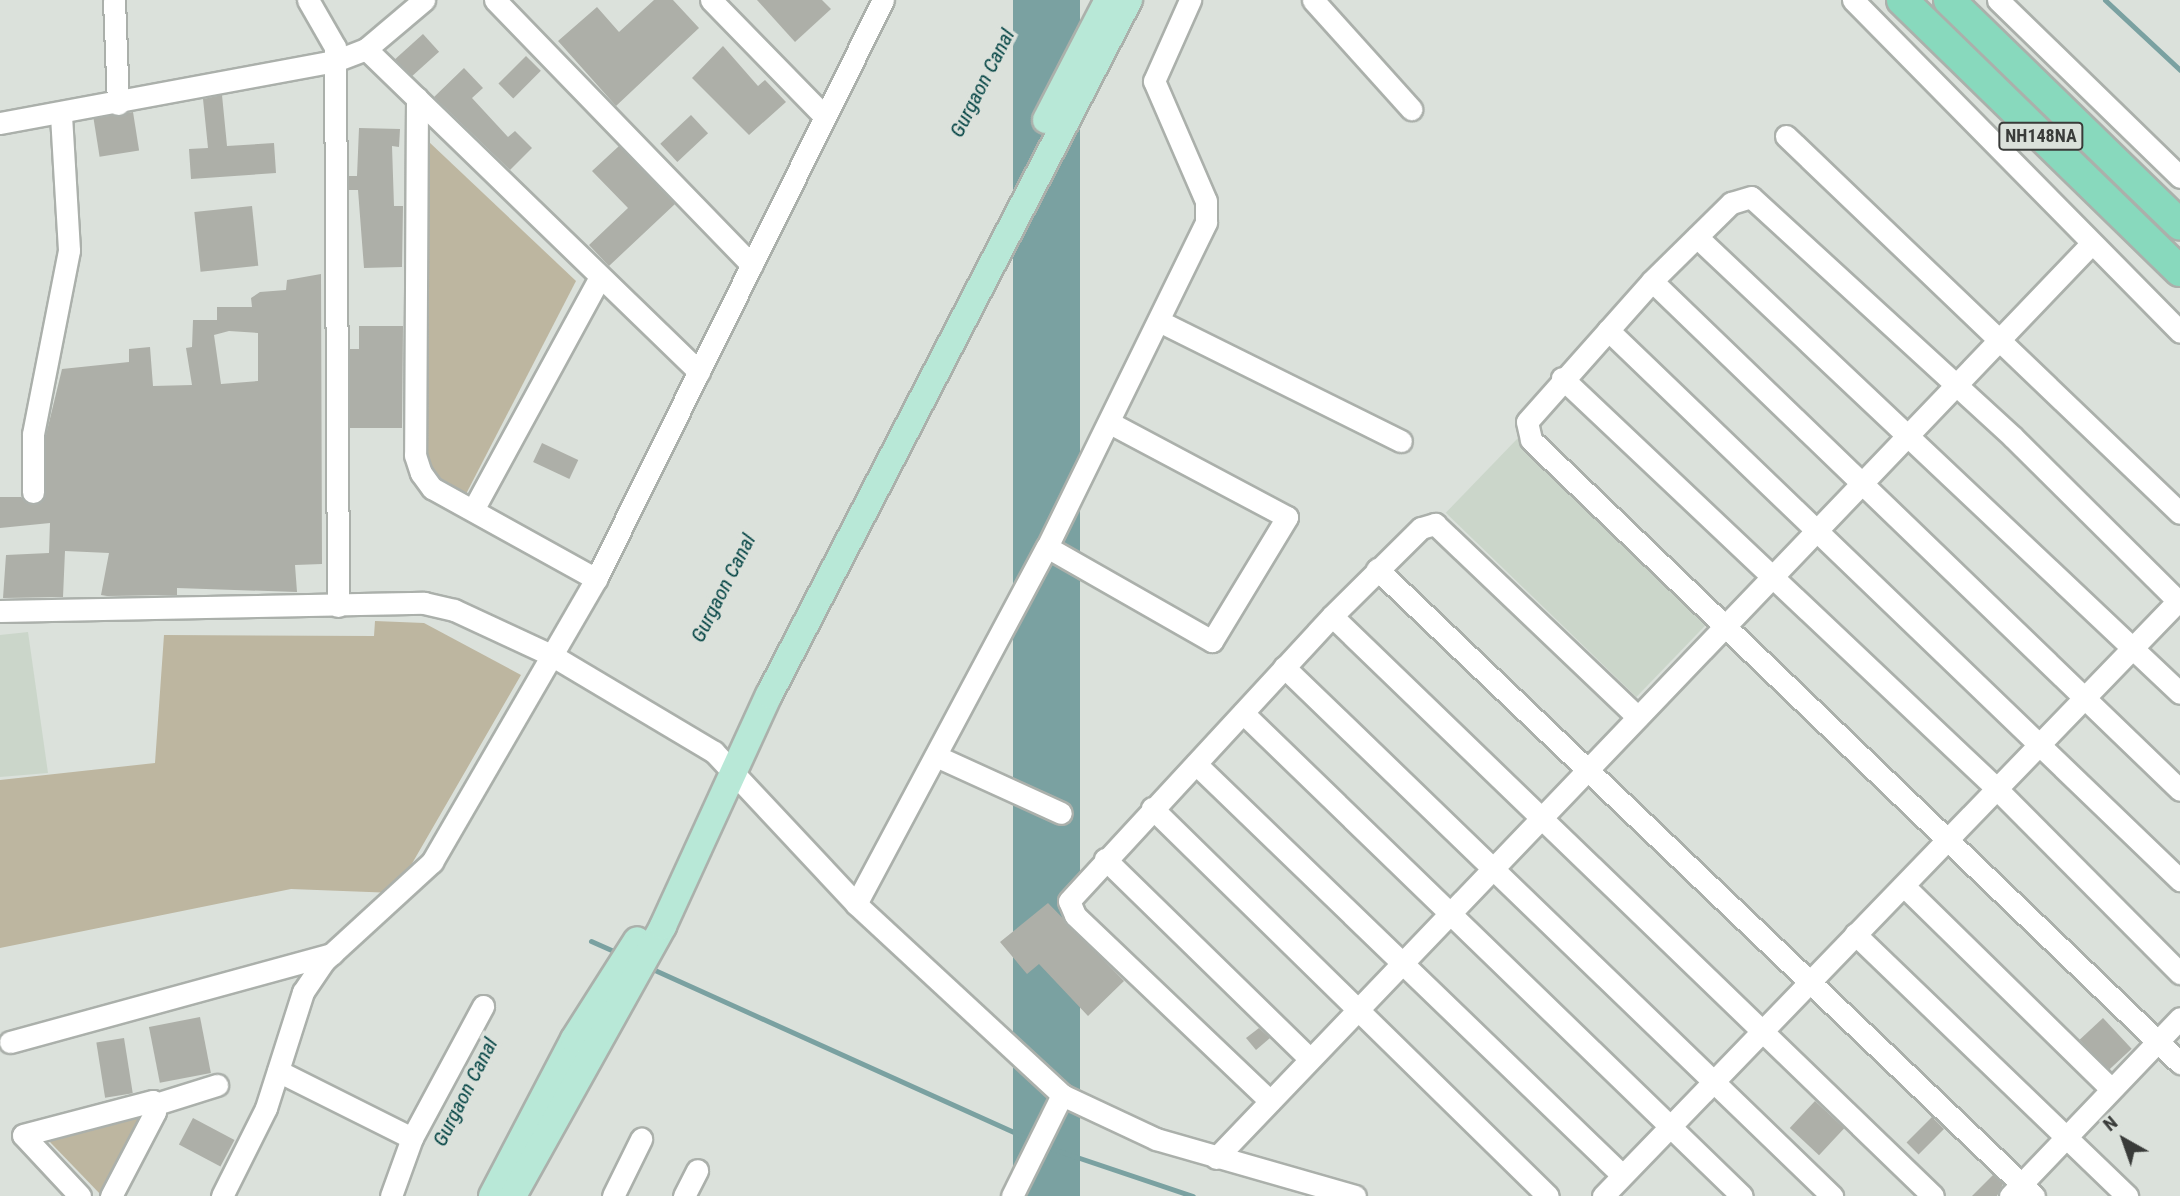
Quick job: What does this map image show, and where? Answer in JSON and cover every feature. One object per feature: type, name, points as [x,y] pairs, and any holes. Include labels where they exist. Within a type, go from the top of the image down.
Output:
[{"type":"highway","name":"NH148NA","points":[[1902,0],[2180,271]]},
{"type":"highway","name":"NH148NA","points":[[1949,0],[2180,225]]},
{"type":"main road","points":[[513,1196],[656,923],[721,759],[1108,0]]},
{"type":"main road","points":[[721,759],[1129,0]]},
{"type":"main road","points":[[492,1196],[560,1064],[621,987]]},
{"type":"street","points":[[114,0],[118,104]]},
{"type":"street","points":[[308,0],[333,37],[335,61],[338,606]]},
{"type":"street","points":[[0,123],[118,104],[335,61],[366,49],[424,0]]},
{"type":"street","points":[[495,0],[752,265]]},
{"type":"street","points":[[711,0],[825,117]]},
{"type":"street","points":[[222,1196],[278,1071],[303,992],[332,954],[424,873],[596,579],[883,0]]},
{"type":"street","points":[[856,904],[1047,547],[1159,321],[1208,212],[1154,81],[1190,0]]},
{"type":"street","points":[[1313,0],[1411,109]]},
{"type":"street","points":[[1853,0],[2180,332]]},
{"type":"street","points":[[1998,0],[2180,177]]},
{"type":"street","points":[[366,49],[699,372]]},
{"type":"street","points":[[417,98],[415,455],[432,488],[596,579]]},
{"type":"street","points":[[33,492],[33,434],[69,250],[61,114]]},
{"type":"street","points":[[1786,136],[2180,513]]},
{"type":"street","points":[[1603,1196],[1669,1125],[1763,1032],[1855,934],[1947,841],[2179,601],[1757,199],[1731,203],[1652,281],[1562,378],[1527,422],[1527,434],[1724,627],[1947,841],[2158,1041],[2180,1063]]},
{"type":"street","points":[[1697,237],[2180,693]]},
{"type":"street","points":[[1216,1158],[2091,244]]},
{"type":"street","points":[[473,510],[600,277]]},
{"type":"street","points":[[1652,281],[1860,485],[2180,790]]},
{"type":"street","points":[[1159,321],[1401,441]]},
{"type":"street","points":[[1608,330],[2180,880]]},
{"type":"street","points":[[1562,378],[1996,788],[2180,973]]},
{"type":"street","points":[[1047,547],[1212,641],[1287,517],[1110,422]]},
{"type":"street","points":[[1270,1101],[1075,915],[1071,895],[1377,569],[1421,528],[1436,524],[1638,717]]},
{"type":"street","points":[[1377,569],[1811,980],[2022,1192],[2066,1138],[2180,1018]]},
{"type":"street","points":[[0,611],[424,603],[454,610],[552,656],[721,759],[856,904],[1062,1095],[1124,1127],[1216,1158],[1355,1196]]},
{"type":"street","points":[[1332,616],[1933,1196]]},
{"type":"street","points":[[1284,667],[1716,1079],[1832,1196]]},
{"type":"street","points":[[1243,713],[1742,1196]]},
{"type":"street","points":[[936,756],[1061,813]]},
{"type":"street","points":[[1196,764],[1622,1175]]},
{"type":"street","points":[[1152,808],[1361,1006],[1548,1196]]},
{"type":"street","points":[[1105,859],[1310,1059]]},
{"type":"street","points":[[1903,886],[2111,1089]]},
{"type":"street","points":[[1855,934],[2127,1196]]},
{"type":"street","points":[[10,1042],[332,954]]},
{"type":"street","points":[[391,1196],[412,1138],[483,1006]]},
{"type":"street","points":[[278,1071],[412,1138]]},
{"type":"street","points":[[80,1196],[23,1135],[149,1100],[156,1104],[218,1085]]},
{"type":"street","points":[[1012,1196],[1062,1095]]},
{"type":"street","points":[[111,1196],[156,1104]]},
{"type":"street","points":[[613,1196],[641,1139]]},
{"type":"street","points":[[684,1196],[697,1170]]},
{"type":"shaded area","points":[[428,141],[576,281],[466,494],[425,471]]},
{"type":"shaded area","points":[[1518,438],[1709,622],[1636,697],[1446,513]]},
{"type":"shaded area","points":[[375,621],[424,623],[521,675],[395,893],[291,889],[0,948],[0,780],[155,763],[164,635],[374,636]]},
{"type":"shaded area","points":[[28,632],[48,773],[0,777],[0,635]]},
{"type":"shaded area","points":[[150,1110],[102,1196],[49,1141]]},
{"type":"water","points":[[1013,0],[1080,0],[1080,1196],[1013,1196]]},
{"type":"building","points":[[654,0],[673,0],[699,28],[616,106],[558,41],[597,7],[619,32]]},
{"type":"building","points":[[757,0],[822,0],[831,9],[795,42]]},
{"type":"building","points":[[423,34],[439,52],[411,77],[395,59]]},
{"type":"building","points":[[723,46],[758,86],[765,80],[786,102],[749,135],[692,78]]},
{"type":"building","points":[[526,56],[541,71],[513,98],[498,84]]},
{"type":"building","points":[[464,68],[483,88],[472,98],[508,137],[515,131],[532,148],[510,170],[434,97]]},
{"type":"building","points":[[222,95],[227,146],[274,143],[276,173],[191,179],[189,149],[208,148],[203,99]]},
{"type":"building","points":[[133,112],[139,151],[100,157],[93,118]]},
{"type":"building","points":[[691,115],[708,133],[677,162],[660,144]]},
{"type":"building","points":[[359,128],[400,129],[399,147],[392,146],[394,206],[403,206],[402,267],[364,268],[358,190],[349,190],[349,176],[357,176]]},
{"type":"building","points":[[619,146],[675,204],[609,266],[589,245],[628,208],[592,171]]},
{"type":"building","points":[[252,206],[258,266],[201,272],[194,212]]},
{"type":"building","points":[[321,274],[322,564],[295,565],[297,592],[177,588],[177,595],[101,595],[109,553],[65,551],[63,597],[3,598],[6,555],[49,553],[50,523],[0,528],[0,497],[21,497],[32,505],[45,498],[46,435],[62,369],[129,362],[129,349],[150,347],[153,386],[192,385],[186,348],[192,347],[193,320],[217,320],[217,307],[252,307],[251,298],[260,292],[286,290],[287,280]],"holes":[[[229,331],[258,333],[258,381],[221,384],[214,335]]]},
{"type":"building","points":[[359,326],[403,326],[402,428],[350,428],[350,349],[359,349]]},
{"type":"building","points":[[542,443],[578,460],[569,479],[533,462]]},
{"type":"building","points":[[1048,903],[1124,981],[1088,1016],[1039,964],[1027,974],[1000,942]]},
{"type":"building","points":[[200,1017],[211,1073],[160,1083],[149,1027]]},
{"type":"building","points":[[2103,1018],[2132,1049],[2108,1071],[2080,1040]]},
{"type":"building","points":[[1259,1028],[1270,1038],[1256,1050],[1246,1038]]},
{"type":"building","points":[[124,1038],[133,1093],[105,1098],[96,1042]]},
{"type":"building","points":[[1815,1101],[1844,1128],[1819,1155],[1790,1128]]},
{"type":"building","points":[[1932,1117],[1944,1129],[1919,1154],[1907,1142]]},
{"type":"building","points":[[193,1118],[234,1140],[220,1167],[179,1144]]},
{"type":"building","points":[[1993,1175],[2003,1184],[1997,1196],[1972,1196]]},
{"type":"waterway","points":[[2105,0],[2180,70]]},
{"type":"waterway","points":[[591,941],[620,954]]},
{"type":"waterway","points":[[648,967],[1035,1142]]},
{"type":"waterway","points":[[1044,1146],[1193,1196]]},
{"type":"water label","name":"Gurgaon Canal","points":[[982,83]]},
{"type":"water label","name":"Gurgaon Canal","points":[[723,588]]},
{"type":"water label","name":"Gurgaon Canal","points":[[465,1092]]}]
